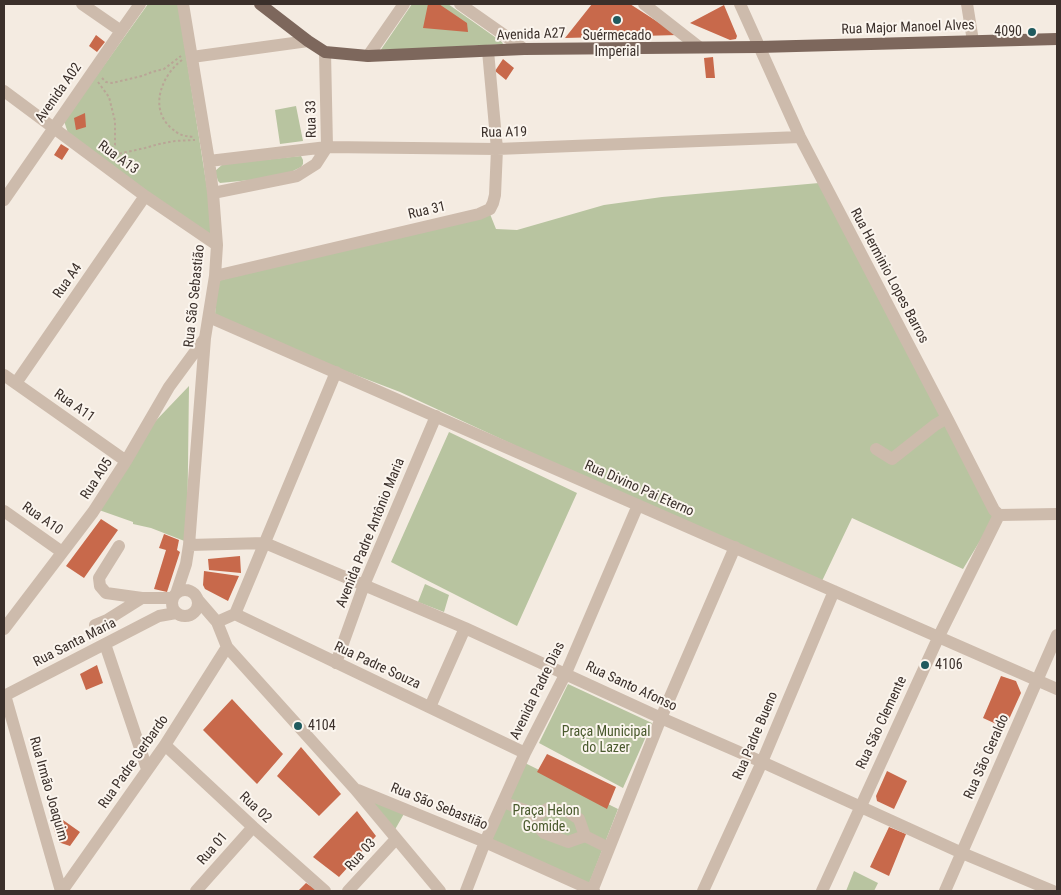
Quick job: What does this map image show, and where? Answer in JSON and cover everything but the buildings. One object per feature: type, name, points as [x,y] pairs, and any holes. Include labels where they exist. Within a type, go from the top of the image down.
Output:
[{"type":"main road","name":"Avenida A27","points":[[260,4],[325,52],[368,56],[524,49],[759,47]]},
{"type":"main road","name":"Rua Major Manoel Alves","points":[[759,47],[1057,38]]},
{"type":"street","points":[[82,4],[120,30]]},
{"type":"street","name":"Avenida A02","points":[[4,200],[120,30],[140,4]]},
{"type":"street","name":"Rua São Sebastião","points":[[183,4],[186,56],[209,161],[217,245],[215,276],[205,338],[183,601]]},
{"type":"street","points":[[368,56],[404,4]]},
{"type":"street","points":[[460,4],[524,49]]},
{"type":"street","points":[[644,4],[699,47]]},
{"type":"street","name":"Rua Herminio Lopes Barros","points":[[740,4],[800,137],[948,418],[994,510],[999,515]]},
{"type":"street","points":[[967,4],[973,41]]},
{"type":"street","points":[[186,56],[308,41]]},
{"type":"street","name":"Rua 31","points":[[215,276],[486,212],[490,209],[495,195],[497,149],[488,51]]},
{"type":"street","name":"Rua 33","points":[[213,193],[297,176],[316,164],[327,146],[325,52]]},
{"type":"street","name":"Rua A13","points":[[4,91],[145,196],[217,245]]},
{"type":"street","name":"Rua A19","points":[[209,161],[327,146],[497,149],[800,137]]},
{"type":"street","name":"Rua A4","points":[[16,383],[145,196]]},
{"type":"street","name":"Rua Divino Pai Eterno","points":[[209,317],[1057,689]]},
{"type":"street","name":"Rua A05","points":[[4,629],[93,512],[126,462],[169,387],[205,338]]},
{"type":"street","points":[[217,622],[235,614],[336,372]]},
{"type":"street","name":"Rua A11","points":[[4,375],[126,462]]},
{"type":"street","name":"Avenida Padre Antônio Maria","points":[[336,663],[364,585],[436,416]]},
{"type":"street","points":[[876,449],[892,459],[935,425],[948,418]]},
{"type":"street","name":"Avenida Padre Dias","points":[[466,891],[524,753],[566,673],[638,505]]},
{"type":"street","name":"Rua A10","points":[[4,511],[62,552]]},
{"type":"street","points":[[999,515],[1057,514]]},
{"type":"street","name":"Rua São Clemente","points":[[822,891],[939,636],[999,515]]},
{"type":"street","name":"Rua Santo Afonso","points":[[189,545],[265,543],[466,628],[962,853],[1053,891]]},
{"type":"street","points":[[119,546],[99,578],[100,586],[106,593],[183,601],[217,622],[227,648],[355,789],[440,891]]},
{"type":"street","points":[[593,891],[661,718],[735,547]]},
{"type":"street","name":"Rua Padre Bueno","points":[[703,891],[762,762],[834,591]]},
{"type":"street","points":[[95,626],[142,598]]},
{"type":"street","name":"Rua Santa Maria","points":[[5,695],[159,616],[183,601]]},
{"type":"street","name":"Rua Padre Souza","points":[[235,614],[430,706],[524,753]]},
{"type":"street","points":[[430,706],[466,628]]},
{"type":"street","name":"Rua São Geraldo","points":[[944,891],[1057,635]]},
{"type":"street","points":[[105,644],[147,769]]},
{"type":"street","name":"Rua Padre Gerbardo","points":[[62,891],[165,745],[227,648]]},
{"type":"street","name":"Rua Irmão Joaquim","points":[[5,695],[62,891]]},
{"type":"street","name":"Rua 02","points":[[165,745],[325,891]]},
{"type":"street","name":"Rua São Sebastião","points":[[355,789],[485,842],[593,891]]},
{"type":"street","points":[[503,802],[538,815]]},
{"type":"street","points":[[585,836],[568,842],[544,833],[536,823],[538,815],[547,809],[567,811],[579,819],[585,836],[609,848]]},
{"type":"street","name":"Rua 01","points":[[196,891],[253,827]]},
{"type":"street","name":"Rua 03","points":[[348,891],[396,839]]},
{"type":"path","points":[[110,157],[159,144],[198,140],[197,136],[179,135],[164,121],[160,109],[159,96],[163,83],[176,64],[186,56]]},
{"type":"path","points":[[106,154],[114,145],[115,121],[109,98],[98,82],[101,77],[106,82],[112,82],[142,76],[164,69],[186,56]]},
{"type":"green space","points":[[148,4],[178,4],[210,207],[211,238],[68,133],[64,121]]},
{"type":"green space","points":[[412,4],[448,4],[503,44],[380,51]]},
{"type":"green space","points":[[296,106],[303,141],[280,144],[275,110]]},
{"type":"green space","points":[[301,156],[303,164],[301,167],[281,177],[220,183],[215,171],[223,164]]},
{"type":"green space","points":[[819,183],[995,516],[963,569],[852,518],[822,581],[639,503],[400,392],[340,369],[215,315],[217,281],[490,214],[496,229],[517,230],[604,205],[662,197]]},
{"type":"green space","points":[[189,386],[187,542],[151,528],[133,524],[133,522],[99,510],[145,432]]},
{"type":"green space","points":[[449,432],[577,493],[517,626],[391,562]]},
{"type":"green space","points":[[425,584],[449,595],[444,612],[418,602]]},
{"type":"green space","name":"Praça Municipal do Lazer","points":[[568,684],[652,723],[623,788],[539,743]]},
{"type":"green space","name":"Praça Helon Gomide.","points":[[525,763],[618,809],[589,884],[491,839]]},
{"type":"green space","points":[[373,799],[405,812],[393,833],[369,802]]},
{"type":"green space","points":[[854,871],[878,883],[874,891],[846,891]]},
{"type":"place","name":"Suérmecado Imperial","points":[[617,20]]},
{"type":"place","name":"4090","points":[[1032,32]]},
{"type":"place","name":"4106","points":[[925,665]]},
{"type":"place","name":"4104","points":[[298,726]]}]
